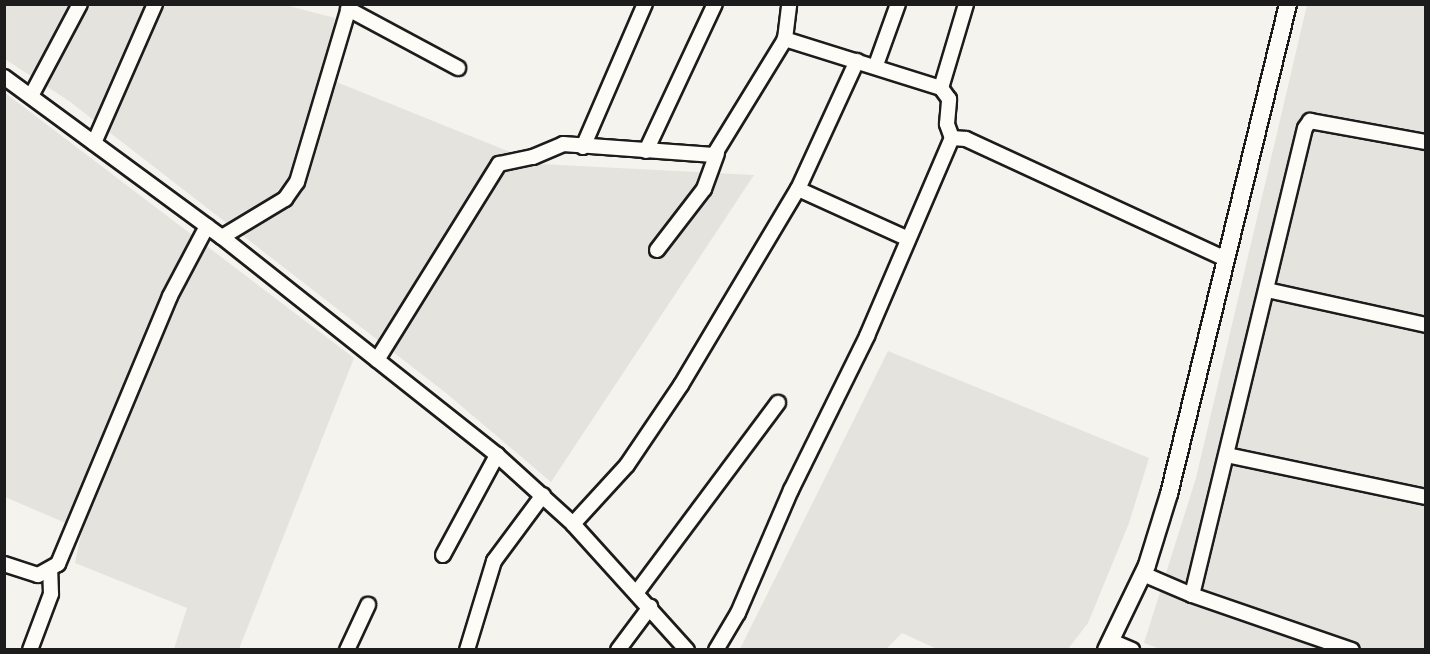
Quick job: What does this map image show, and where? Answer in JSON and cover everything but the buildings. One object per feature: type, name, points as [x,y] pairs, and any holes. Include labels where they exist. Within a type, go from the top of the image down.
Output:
[{"type":"main road","points":[[1108,645],[1143,574],[1169,494],[1288,4]]},
{"type":"street","points":[[31,96],[80,4]]},
{"type":"street","points":[[94,142],[155,4]]},
{"type":"street","points":[[583,147],[645,4]]},
{"type":"street","points":[[646,151],[715,4]]},
{"type":"street","points":[[657,250],[704,189],[717,153],[785,39],[789,4]]},
{"type":"street","points":[[876,65],[898,4]]},
{"type":"street","points":[[941,88],[966,4]]},
{"type":"street","points":[[222,237],[285,199],[297,182],[349,7],[458,68]]},
{"type":"street","points":[[716,650],[738,613],[952,138],[947,124],[949,99],[941,88],[876,65],[856,62],[785,39]]},
{"type":"street","points":[[573,524],[627,465],[681,385],[798,189],[856,62]]},
{"type":"street","points":[[4,77],[222,237],[497,455],[573,524],[637,592],[687,650]]},
{"type":"street","points":[[1192,596],[1310,121],[1425,142]]},
{"type":"street","points":[[952,138],[966,139],[1226,259]]},
{"type":"street","points":[[377,360],[499,164],[533,157],[555,145],[717,153]]},
{"type":"street","points":[[798,189],[908,239]]},
{"type":"street","points":[[4,564],[38,575],[50,571],[64,555],[170,296],[207,226]]},
{"type":"street","points":[[1267,290],[1425,325]]},
{"type":"street","points":[[637,592],[778,403]]},
{"type":"street","points":[[443,555],[497,455]]},
{"type":"street","points":[[1227,455],[1425,497]]},
{"type":"street","points":[[467,650],[494,561],[543,495]]},
{"type":"street","points":[[30,650],[51,594],[50,571]]},
{"type":"street","points":[[1143,574],[1192,596],[1352,650]]},
{"type":"street","points":[[347,650],[368,605]]},
{"type":"street","points":[[618,650],[650,607]]},
{"type":"street","points":[[1108,645],[1132,650]]},
{"type":"shaded area","points":[[4,5],[285,5],[335,18],[324,77],[540,164],[754,175],[551,482],[446,393],[69,101],[5,59]]},
{"type":"shaded area","points":[[1307,5],[1425,5],[1425,649],[1163,650],[1144,643],[1196,478]]},
{"type":"shaded area","points":[[4,92],[354,358],[239,649],[174,649],[187,608],[75,563],[82,530],[5,497]]},
{"type":"shaded area","points":[[888,351],[1149,458],[1129,523],[1088,623],[1068,649],[937,649],[902,633],[886,649],[740,649]]}]
